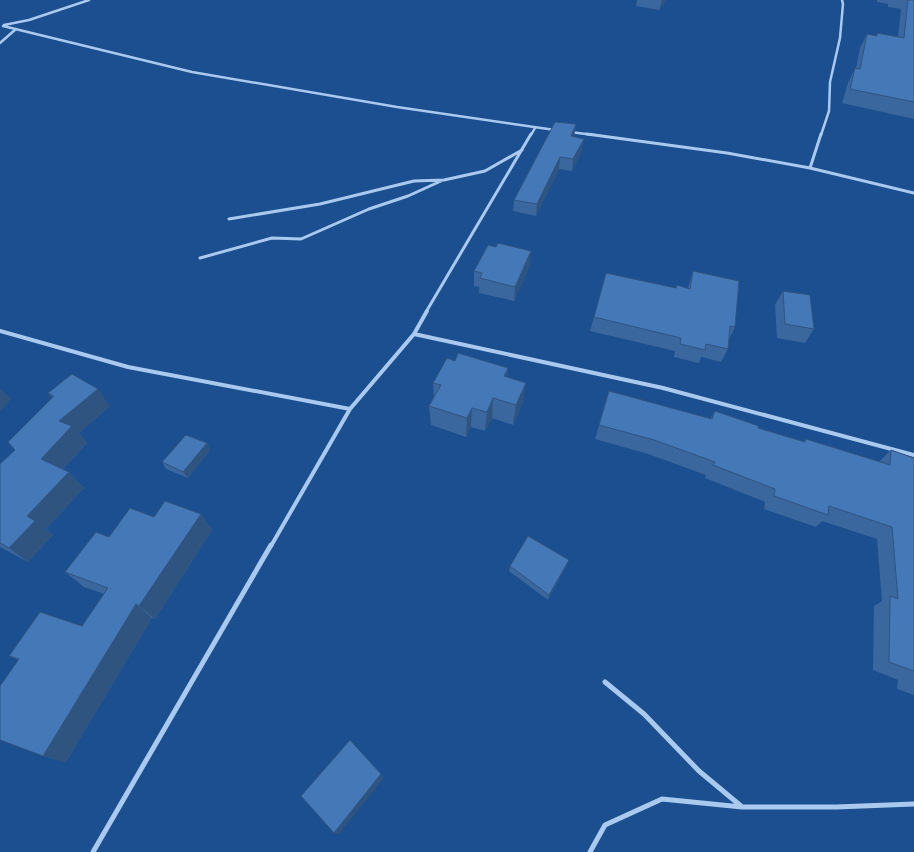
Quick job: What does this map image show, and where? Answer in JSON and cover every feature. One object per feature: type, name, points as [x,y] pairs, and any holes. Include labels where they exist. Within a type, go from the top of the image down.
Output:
[{"type":"street","points":[[1,26],[29,20],[89,0]]},
{"type":"street","points":[[810,168],[829,111],[830,82],[840,38],[843,4],[842,0]]},
{"type":"street","points":[[1,26],[192,72],[397,107],[558,131]]},
{"type":"street","points":[[0,43],[16,29]]},
{"type":"street","points":[[93,852],[350,410],[414,334],[448,272],[535,128]]},
{"type":"street","points":[[566,132],[727,153],[810,168],[914,193]]},
{"type":"street","points":[[229,219],[320,204],[414,181],[444,180],[485,171],[522,149]]},
{"type":"street","points":[[200,258],[272,238],[301,239],[369,209],[408,196],[444,180]]},
{"type":"street","points":[[0,331],[128,367],[350,410]]},
{"type":"street","points":[[414,334],[663,388],[914,455]]},
{"type":"street","points":[[605,682],[644,714],[700,771],[742,807]]},
{"type":"street","points":[[590,852],[605,825],[662,799],[742,807],[836,808],[914,804]]},
{"type":"building","points":[[908,0],[914,0],[914,102],[850,89],[855,68],[860,69],[867,34],[877,36],[877,33],[904,38]]},
{"type":"building","points":[[555,122],[576,124],[571,136],[584,139],[573,159],[560,157],[537,204],[514,200]]},
{"type":"building","points":[[498,243],[531,251],[515,287],[480,278],[482,273],[474,271],[488,245],[496,247]]},
{"type":"building","points":[[693,271],[739,281],[735,327],[730,326],[728,349],[706,344],[705,350],[680,344],[681,338],[594,317],[606,273],[676,288],[677,285],[690,289]]},
{"type":"building","points":[[783,291],[810,295],[814,329],[785,324]]},
{"type":"building","points":[[458,353],[508,368],[504,376],[526,383],[516,405],[493,398],[487,412],[472,408],[467,418],[429,406],[441,385],[433,383],[447,358],[455,361]]},
{"type":"building","points":[[72,374],[98,389],[59,421],[72,426],[41,459],[69,472],[27,516],[35,521],[9,548],[0,543],[0,464],[15,450],[8,442],[54,396],[48,393]]},
{"type":"building","points":[[609,391],[712,419],[715,411],[759,426],[758,428],[805,442],[806,439],[890,465],[891,450],[914,458],[914,671],[889,662],[890,596],[898,599],[892,527],[829,506],[828,515],[774,496],[775,489],[713,465],[715,462],[654,440],[599,425]]},
{"type":"building","points":[[186,435],[207,443],[183,472],[162,462]]},
{"type":"building","points":[[165,501],[201,514],[139,606],[136,604],[43,756],[0,740],[0,686],[19,659],[9,656],[40,612],[82,626],[108,588],[65,572],[96,532],[109,537],[130,508],[154,517]]},
{"type":"building","points":[[528,536],[569,560],[549,595],[510,566]]},
{"type":"building","points":[[350,740],[381,774],[334,833],[301,796]]}]
